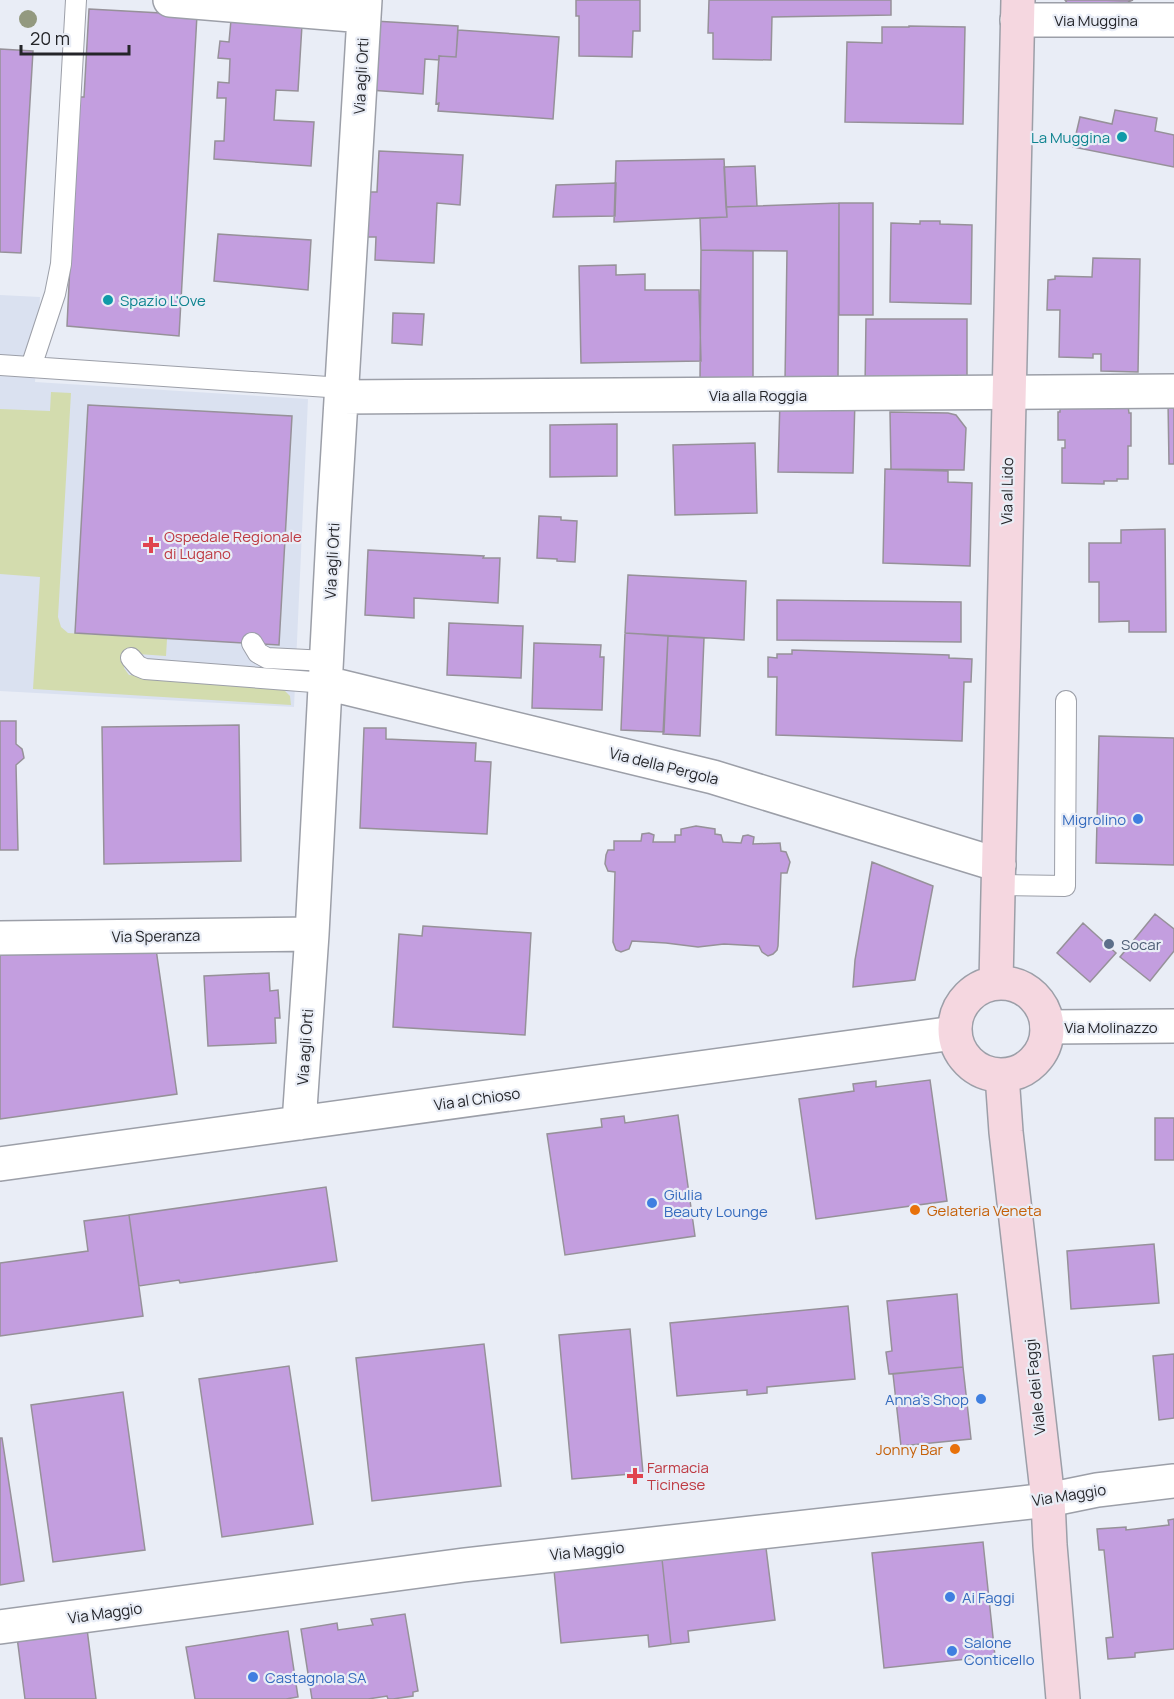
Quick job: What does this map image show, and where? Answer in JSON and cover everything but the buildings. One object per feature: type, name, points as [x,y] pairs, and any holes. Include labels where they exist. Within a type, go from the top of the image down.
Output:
[{"type":"street","points":[[170,0],[364,8]]},
{"type":"street","name":"Via agli Orti","points":[[299,1123],[312,934],[364,8]]},
{"type":"street","name":"Via Muggina","points":[[1017,10],[1174,20]]},
{"type":"street","name":"Via al Lido","points":[[996,982],[1017,10]]},
{"type":"street","name":"Via alla Roggia","points":[[342,392],[1009,393],[1174,391]]},
{"type":"street","name":"Via della Pergola","points":[[326,672],[713,777],[998,875]]},
{"type":"street","name":"Via Speranza","points":[[0,938],[312,934]]},
{"type":"street","points":[[996,982],[1021,987],[1032,994],[1045,1015],[1047,1027],[1046,1040],[1035,1061],[1014,1074],[1002,1075],[990,1074],[969,1064],[957,1045],[954,1033],[958,1009],[964,999],[985,985],[996,982]]},
{"type":"street","name":"Via Molinazzo","points":[[1047,1027],[1174,1026]]},
{"type":"street","name":"Via al Chioso","points":[[0,1164],[954,1033]]},
{"type":"street","name":"Viale dei Faggi","points":[[1002,1075],[1006,1132],[1048,1500],[1063,1699]]},
{"type":"street","name":"Via Maggio","points":[[0,1627],[464,1565],[1048,1500],[1097,1490],[1174,1481]]},
{"type":"lane","points":[[31,367],[55,294],[61,264],[76,0]]},
{"type":"lane","points":[[0,365],[342,392]]},
{"type":"lane","points":[[252,643],[258,652],[267,658],[326,672]]},
{"type":"lane","points":[[131,658],[138,666],[145,669],[326,672]]},
{"type":"lane","points":[[998,875],[1065,886],[1066,701]]},
{"type":"shaded area","name":"Ospedale Regionale di Lugano","points":[[0,295],[40,297],[35,382],[308,399],[294,707],[0,691]]},
{"type":"green space","points":[[51,392],[71,393],[58,617],[61,627],[68,633],[167,639],[166,656],[138,654],[124,663],[124,668],[129,675],[282,688],[290,696],[291,705],[33,689],[40,577],[0,574],[0,409],[50,411]]},
{"type":"place","name":"La Muggina","points":[[1122,137]]},
{"type":"place","name":"Spazio L'Ove","points":[[108,300]]},
{"type":"place","name":"Ospedale Regionale di Lugano","points":[[151,545]]},
{"type":"place","name":"Migrolino","points":[[1138,819]]},
{"type":"place","name":"Socar","points":[[1109,944]]},
{"type":"place","name":"Giulia Beauty Lounge","points":[[652,1203]]},
{"type":"place","name":"Gelateria Veneta","points":[[915,1210]]},
{"type":"place","name":"Anna's Shop","points":[[981,1399]]},
{"type":"place","name":"Jonny Bar","points":[[955,1449]]},
{"type":"place","name":"Farmacia Ticinese","points":[[635,1476]]},
{"type":"place","name":"Ai Faggi","points":[[950,1597]]},
{"type":"place","name":"Salone Conticello","points":[[952,1651]]},
{"type":"place","name":"Castagnola SA","points":[[253,1677]]}]
